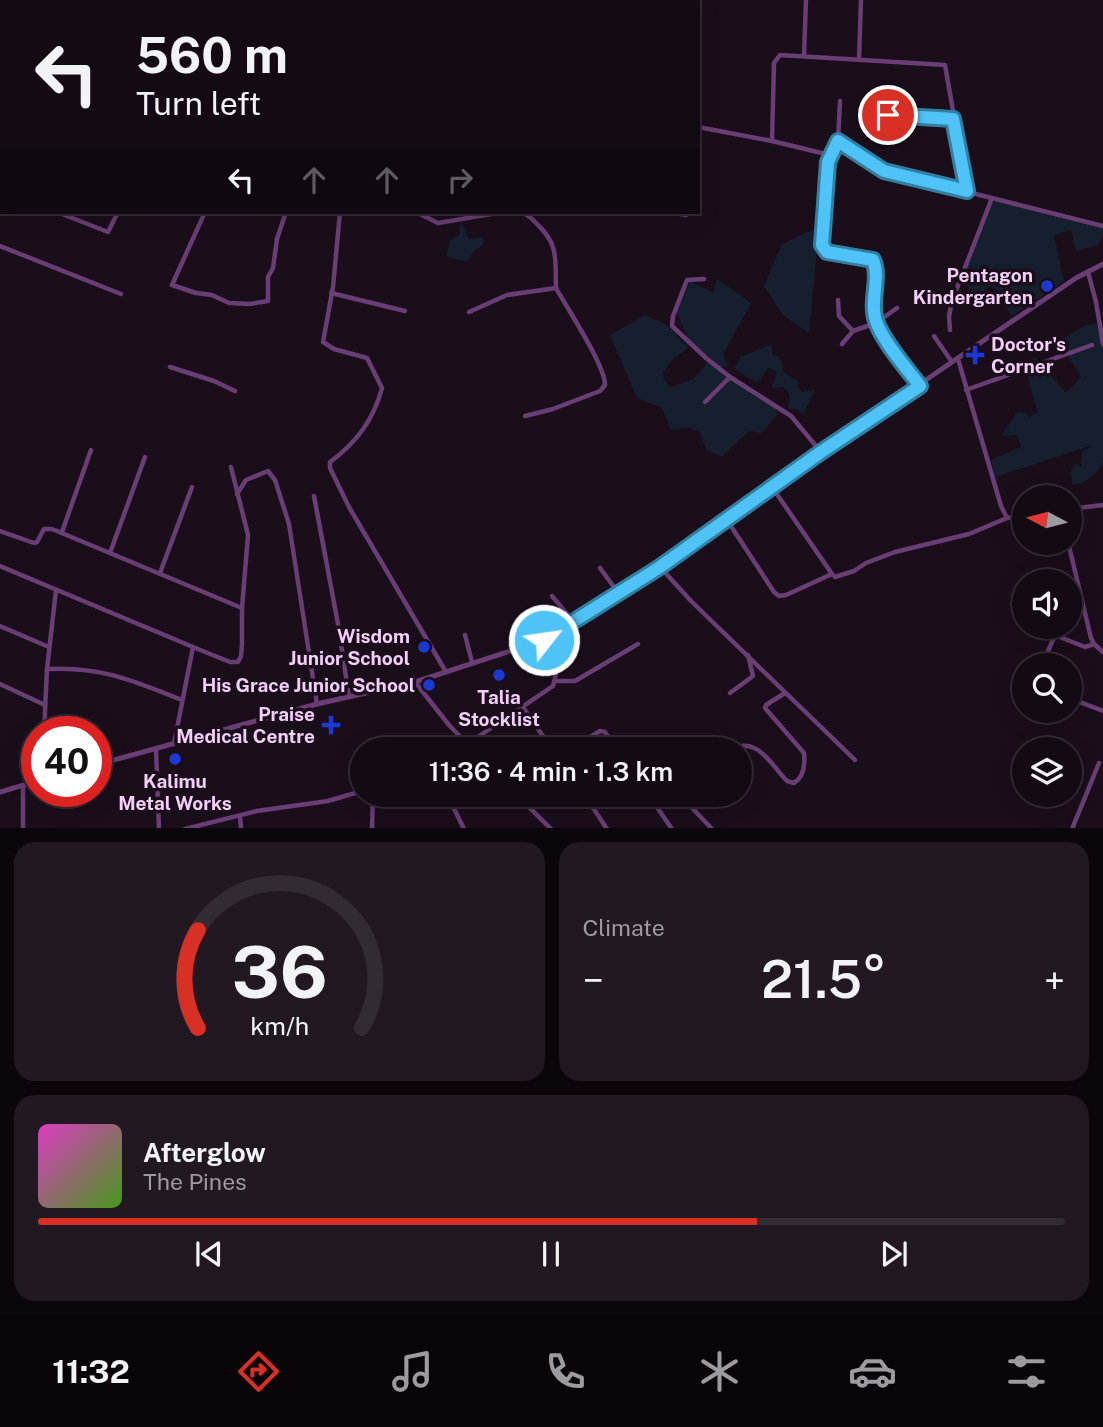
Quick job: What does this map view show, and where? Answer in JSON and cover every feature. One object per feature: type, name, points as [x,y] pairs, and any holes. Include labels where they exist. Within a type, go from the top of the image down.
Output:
[{"type":"street","points":[[804,55],[806,0]]},
{"type":"street","points":[[859,61],[861,0]]},
{"type":"street","points":[[772,141],[774,63],[780,55],[859,61],[933,62],[944,65],[967,191]]},
{"type":"street","points":[[840,101],[838,141],[830,155],[822,245],[827,252],[873,260],[876,323],[920,386]]},
{"type":"street","points":[[866,114],[953,119]]},
{"type":"street","points":[[700,127],[830,155]]},
{"type":"street","points":[[838,141],[884,171],[1103,226]]},
{"type":"street","points":[[950,330],[952,301],[992,198]]},
{"type":"street","points":[[62,214],[108,232],[117,214]]},
{"type":"street","points":[[204,214],[172,285],[212,295],[229,303],[244,304],[268,301],[268,277],[273,268],[277,239],[285,214]]},
{"type":"street","points":[[340,214],[323,342],[334,349],[367,358],[382,388],[369,422],[343,452],[330,462],[330,468],[349,507],[446,673]]},
{"type":"street","points":[[420,214],[438,223],[491,214]]},
{"type":"street","points":[[431,214],[431,220]]},
{"type":"street","points":[[524,214],[547,233],[554,244],[556,288],[605,379],[605,385],[600,391],[553,409],[525,416]]},
{"type":"street","points":[[0,246],[121,294]]},
{"type":"street","points":[[112,761],[317,704],[415,682],[544,640],[575,623],[660,567],[821,452],[1103,264]]},
{"type":"street","points":[[1088,272],[1103,344]]},
{"type":"street","points":[[704,279],[687,280],[673,316],[672,326],[730,377],[791,416],[821,452]]},
{"type":"street","points":[[469,312],[507,295],[556,288]]},
{"type":"street","points":[[331,293],[405,311]]},
{"type":"street","points":[[838,300],[839,316],[853,331]]},
{"type":"street","points":[[842,344],[853,331],[876,323],[897,308]]},
{"type":"street","points":[[934,336],[955,361],[1000,506],[1007,519]]},
{"type":"street","points":[[966,390],[1092,345]]},
{"type":"street","points":[[170,367],[214,381],[235,391]]},
{"type":"street","points":[[705,402],[730,377]]},
{"type":"street","points":[[62,532],[91,450]]},
{"type":"street","points":[[110,553],[145,457]]},
{"type":"street","points":[[0,566],[229,662],[238,662],[242,644],[248,535],[231,467]]},
{"type":"street","points":[[237,494],[246,480],[268,471],[275,480],[289,524],[317,704]]},
{"type":"street","points":[[160,573],[192,487]]},
{"type":"street","points":[[772,487],[835,577],[895,552],[969,534],[1012,518]]},
{"type":"street","points":[[314,496],[349,697]]},
{"type":"street","points":[[1082,507],[1103,505]]},
{"type":"street","points":[[727,520],[777,595],[786,595],[832,574]]},
{"type":"street","points":[[0,531],[30,544],[37,542],[44,529],[62,532],[242,608]]},
{"type":"street","points":[[1071,555],[1094,644],[1103,652]]},
{"type":"street","points":[[660,567],[691,601],[855,760]]},
{"type":"street","points":[[600,568],[619,593]]},
{"type":"street","points":[[45,716],[56,590]]},
{"type":"street","points":[[551,596],[575,623]]},
{"type":"street","points":[[0,626],[49,647]]},
{"type":"street","points":[[465,635],[472,663]]},
{"type":"street","points":[[1047,653],[1055,635],[1085,647],[1094,644]]},
{"type":"street","points":[[477,737],[553,686],[555,670],[544,640]]},
{"type":"street","points":[[555,681],[575,681],[638,645]]},
{"type":"street","points":[[173,745],[193,647]]},
{"type":"street","points":[[730,693],[753,676],[748,654]]},
{"type":"street","points":[[47,668],[78,667],[99,671],[126,678],[182,701]]},
{"type":"street","points":[[415,682],[462,737]]},
{"type":"street","points":[[0,684],[45,705]]},
{"type":"street","points":[[752,747],[787,781],[794,783],[799,780],[804,753],[765,707],[785,693]]},
{"type":"street","points":[[1082,703],[1103,711]]},
{"type":"street","points":[[522,706],[544,737]]},
{"type":"street","points":[[590,737],[600,731],[609,737]]},
{"type":"street","points":[[156,750],[159,828]]},
{"type":"street","points":[[1072,828],[1099,763]]},
{"type":"street","points":[[0,792],[21,786]]},
{"type":"street","points":[[185,828],[203,827],[240,816],[350,798]]},
{"type":"street","points":[[23,807],[23,828]]},
{"type":"street","points":[[367,807],[372,828]]},
{"type":"street","points":[[454,807],[464,828]]},
{"type":"street","points":[[529,807],[551,828]]},
{"type":"street","points":[[593,807],[607,828]]},
{"type":"street","points":[[657,807],[672,828]]},
{"type":"street","points":[[692,807],[712,828]]},
{"type":"street","points":[[240,816],[242,828]]},
{"type":"shaded area","points":[[994,197],[1103,224],[1103,235],[1098,245],[1076,251],[1071,230],[1054,235],[1064,281],[1012,316],[991,286],[976,296],[962,281]]},
{"type":"shaded area","points":[[462,223],[469,239],[483,238],[483,245],[473,252],[468,261],[448,258],[447,255],[450,240],[460,235],[459,226]]},
{"type":"shaded area","points":[[819,227],[809,333],[783,315],[764,286],[782,244]]},
{"type":"shaded area","points":[[717,279],[751,303],[723,355],[728,366],[720,367],[689,340],[676,312],[690,281],[713,293]]},
{"type":"shaded area","points":[[645,315],[667,325],[688,348],[674,358],[663,372],[670,387],[693,379],[709,362],[775,407],[778,413],[762,433],[749,431],[722,456],[706,450],[700,432],[688,428],[671,430],[662,408],[637,398],[610,335]]},
{"type":"shaded area","points":[[1098,324],[1103,342],[1101,466],[1086,480],[1072,485],[1071,470],[1076,464],[1081,467],[1082,452],[1093,445],[995,477],[991,460],[1021,447],[1017,435],[1001,436],[1017,412],[1026,413],[1029,417],[1038,413],[1025,368],[1035,357],[1066,393],[1081,377],[1059,341],[1086,325]]},
{"type":"shaded area","points":[[772,344],[772,354],[781,361],[783,372],[798,381],[802,392],[815,390],[803,415],[795,408],[788,408],[790,395],[784,387],[772,388],[777,371],[768,368],[757,383],[734,369],[741,357]]},
{"type":"place","name":"Pentagon Kindergarten","points":[[1047,286]]},
{"type":"place","name":"Doctor's Corner","points":[[975,355]]},
{"type":"place","name":"Wisdom Junior School","points":[[424,647]]},
{"type":"place","name":"Talia Stocklist","points":[[499,675]]},
{"type":"place","name":"His Grace Junior School","points":[[429,685]]},
{"type":"place","name":"Praise Medical Centre","points":[[331,725]]},
{"type":"place","name":"Kalimu Metal Works","points":[[175,759]]},
{"type":"route","points":[[544,640],[575,623],[660,567],[821,452],[920,386],[876,323],[873,260],[827,252],[821,242],[828,162],[838,141],[884,171],[967,191],[953,119],[888,115]]}]
